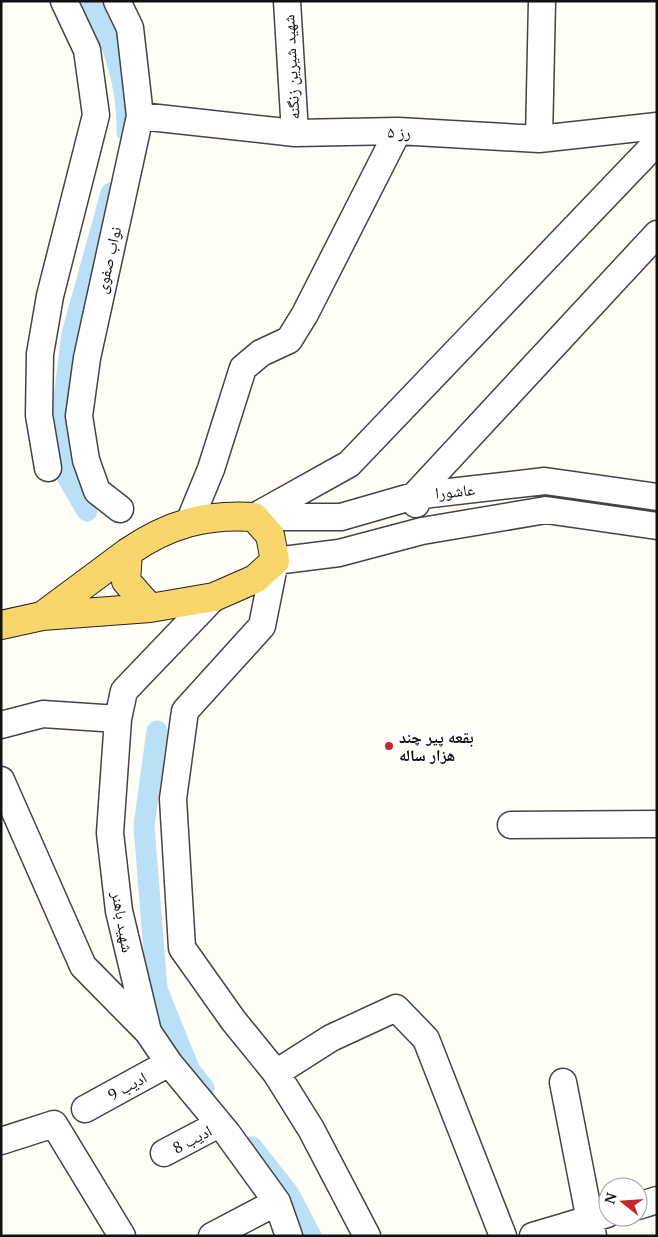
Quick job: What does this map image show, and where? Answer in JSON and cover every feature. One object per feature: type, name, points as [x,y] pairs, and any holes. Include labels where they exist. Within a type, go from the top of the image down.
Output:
[{"type":"main road","points":[[1,625],[42,616],[150,608],[214,598],[255,580],[275,561],[270,535],[254,517],[226,515],[190,520],[147,539],[42,616]]},
{"type":"main road","points":[[128,552],[126,582],[150,608]]},
{"type":"street","points":[[48,468],[40,415],[40,354],[50,296],[96,115],[86,50],[64,1]]},
{"type":"street","name":"نواب صفوی","points":[[117,1],[130,28],[140,116],[87,358],[80,416],[86,460],[97,491],[120,509]]},
{"type":"street","points":[[130,28],[139,1]]},
{"type":"street","name":"شهید شیرین زنگنه","points":[[287,1],[295,133]]},
{"type":"street","points":[[539,139],[542,1]]},
{"type":"street","name":"رز ۵","points":[[140,116],[295,133],[398,132],[539,139],[657,126]]},
{"type":"street","points":[[190,520],[211,468],[243,368],[261,353],[289,340],[305,314],[398,132]]},
{"type":"street","points":[[254,517],[350,464],[657,142]]},
{"type":"street","points":[[422,531],[414,496],[657,234]]},
{"type":"street","name":"عاشورا","points":[[254,517],[341,517],[414,496],[545,481],[657,497]]},
{"type":"street","name":"عاشورا","points":[[275,561],[339,553],[422,531],[546,510],[657,526]]},
{"type":"street","points":[[275,561],[262,626],[185,711],[173,800],[182,948],[233,1020],[276,1073],[312,1129],[367,1236]]},
{"type":"street","name":"شهید باهنر","points":[[214,598],[124,691],[118,719],[110,833],[119,911],[148,1032],[169,1063],[219,1124],[277,1202],[289,1236]]},
{"type":"street","points":[[1,726],[43,714],[118,719]]},
{"type":"street","points":[[1,780],[83,966],[148,1032]]},
{"type":"street","points":[[511,825],[657,824]]},
{"type":"street","points":[[276,1073],[331,1038],[396,1008],[426,1039],[503,1236]]},
{"type":"street","name":"ادیب 9","points":[[85,1109],[169,1063]]},
{"type":"street","points":[[533,1236],[597,1223],[563,1082]]},
{"type":"street","points":[[1,1141],[54,1124],[122,1236]]},
{"type":"street","name":"ادیب 8","points":[[164,1153],[219,1124]]},
{"type":"street","points":[[212,1236],[277,1202]]},
{"type":"waterway","points":[[89,1],[106,31],[118,64],[125,98],[127,132]]},
{"type":"waterway","points":[[87,511],[66,475],[62,413],[72,334],[111,193]]},
{"type":"waterway","points":[[157,731],[144,826],[157,989],[190,1071],[204,1088]]},
{"type":"waterway","points":[[252,1147],[289,1194],[311,1236]]},
{"type":"place","name":"بقعه پیر چند هزار ساله","points":[[389,746]]}]
